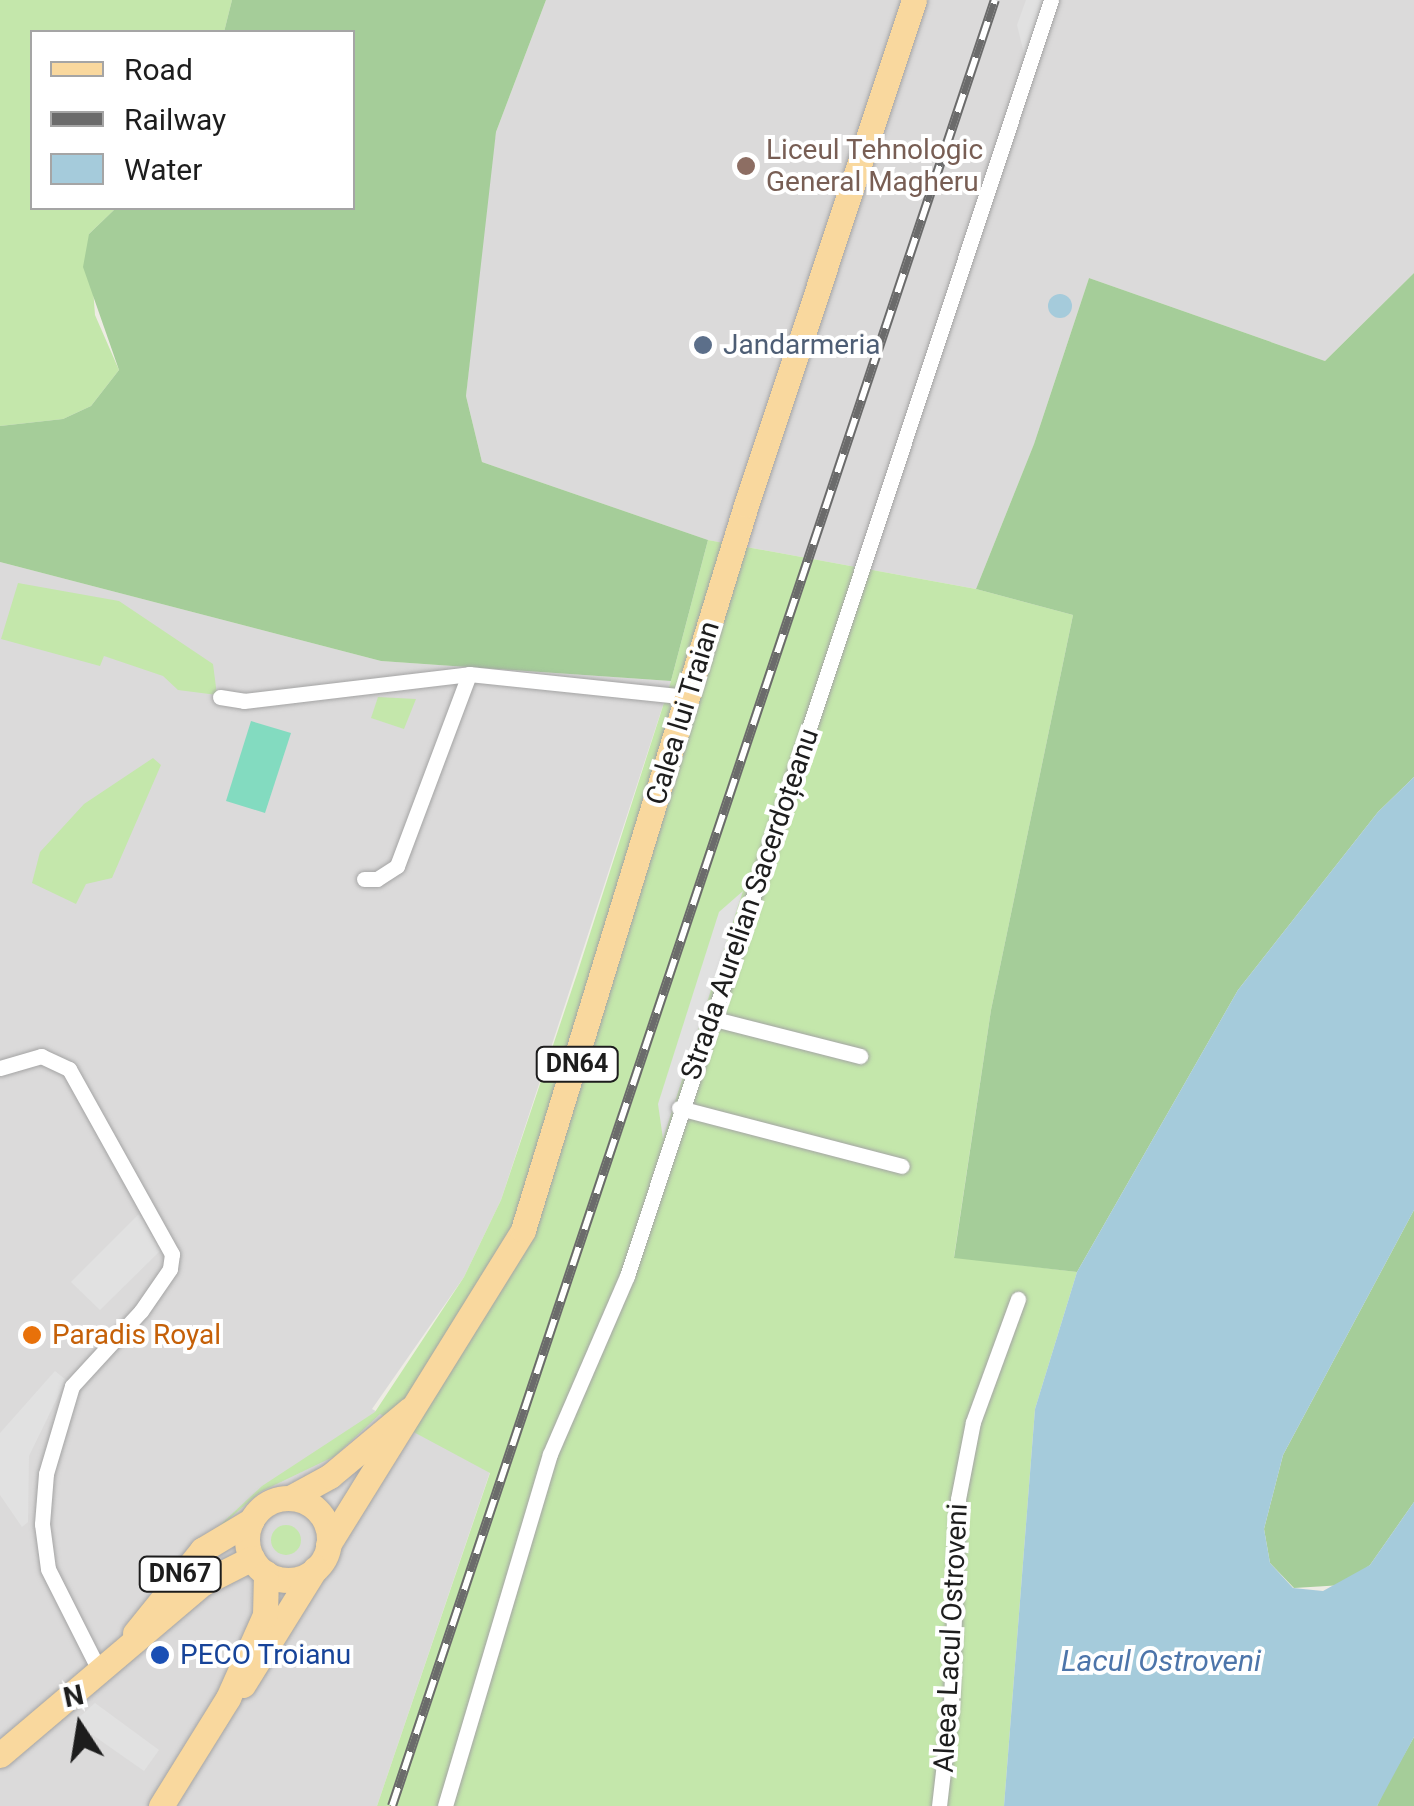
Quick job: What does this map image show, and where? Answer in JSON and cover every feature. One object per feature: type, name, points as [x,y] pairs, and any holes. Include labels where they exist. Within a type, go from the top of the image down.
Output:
[{"type":"main road","name":"Calea lui Traian","points":[[328,1545],[523,1230],[688,697],[914,0]]},
{"type":"main road","name":"Calea lui Traian","points":[[290,1498],[347,1464],[414,1406]]},
{"type":"main road","points":[[160,1806],[228,1698],[265,1616],[259,1566],[247,1540],[252,1520],[264,1506],[290,1498],[324,1518],[328,1545],[258,1668],[228,1698]]},
{"type":"main road","name":"DN67","points":[[126,1646],[202,1550],[252,1520]]},
{"type":"main road","name":"DN67","points":[[0,1755],[218,1570],[259,1566]]},
{"type":"main road","points":[[259,1566],[291,1580],[316,1569]]},
{"type":"street","name":"Strada Aurelian Sacerdoțeanu","points":[[445,1806],[550,1454],[627,1276],[679,1108],[1051,0]]},
{"type":"street","points":[[364,878],[377,879],[397,866],[469,674]]},
{"type":"street","points":[[220,696],[244,701],[469,674],[688,697]]},
{"type":"street","points":[[711,1018],[860,1056]]},
{"type":"street","points":[[0,1068],[42,1056],[70,1068],[172,1254],[154,1294],[72,1386],[46,1474],[42,1524],[48,1569],[99,1670]]},
{"type":"street","points":[[679,1108],[902,1166]]},
{"type":"street","name":"Aleea Lacul Ostroveni","points":[[939,1806],[951,1704],[950,1566],[958,1499],[973,1422],[1018,1299]]},
{"type":"shaded area","points":[[546,0],[1414,0],[1414,273],[1325,361],[1089,278],[1034,444],[976,589],[708,540],[482,462],[466,396],[485,204],[496,132]]},
{"type":"shaded area","points":[[1026,0],[1043,0],[1025,57],[1017,25]]},
{"type":"shaded area","points":[[0,562],[381,661],[671,681],[501,1200],[464,1277],[372,1409],[490,1472],[377,1806],[0,1806]]},
{"type":"shaded area","points":[[743,891],[663,1139],[658,1104],[719,912]]},
{"type":"shaded area","points":[[139,1214],[161,1250],[100,1310],[71,1282]]},
{"type":"shaded area","points":[[55,1371],[66,1380],[29,1456],[28,1522],[22,1527],[0,1495],[0,1433]]},
{"type":"shaded area","points":[[95,1703],[159,1750],[144,1771],[74,1722]]},
{"type":"green space","points":[[0,0],[232,0],[224,30],[30,30],[30,210],[114,210],[89,234],[95,315],[119,370],[91,406],[63,419],[0,426]]},
{"type":"green space","points":[[232,0],[546,0],[496,132],[466,396],[482,462],[708,540],[671,681],[381,661],[0,562],[0,426],[63,419],[91,406],[119,370],[83,267],[89,234],[114,210],[355,210],[355,30],[224,30]]},
{"type":"green space","points":[[1414,273],[1414,777],[1378,812],[1238,990],[1077,1272],[954,1258],[991,1010],[1073,615],[976,589],[1034,444],[1089,278],[1325,361]]},
{"type":"green space","points":[[708,540],[976,589],[1073,615],[991,1010],[954,1257],[1077,1272],[1035,1409],[1004,1806],[377,1806],[490,1473],[380,1414],[335,1456],[260,1492],[190,1553],[262,1486],[375,1412],[464,1277],[501,1200],[578,971],[671,681]]},
{"type":"green space","points":[[18,583],[119,601],[213,664],[217,695],[178,690],[163,676],[104,656],[100,666],[1,639]]},
{"type":"green space","points":[[378,697],[416,699],[404,729],[371,718]]},
{"type":"green space","points":[[251,721],[291,733],[265,813],[226,801]]},
{"type":"green space","points":[[153,758],[161,765],[112,878],[86,884],[76,904],[32,883],[40,852],[84,804]]},
{"type":"green space","points":[[1414,1210],[1414,1502],[1370,1565],[1343,1585],[1294,1588],[1270,1563],[1264,1529],[1283,1455]]},
{"type":"green space","points":[[286,1525],[297,1529],[301,1540],[297,1551],[286,1555],[275,1551],[271,1540],[275,1529]]},
{"type":"green space","points":[[1414,1737],[1414,1806],[1377,1806],[1387,1785]]},
{"type":"water","points":[[1060,294],[1072,306],[1060,318],[1048,306]]},
{"type":"water","name":"Lacul Ostroveni","points":[[1414,777],[1414,1210],[1283,1455],[1264,1529],[1270,1563],[1293,1588],[1323,1591],[1370,1565],[1414,1502],[1414,1737],[1377,1806],[1004,1806],[1035,1409],[1077,1272],[1238,990],[1378,812]]},
{"type":"railway","points":[[392,1806],[995,0]]},
{"type":"place","name":"Liceul Tehnologic General Magheru","points":[[746,166]]},
{"type":"place","name":"Jandarmeria","points":[[703,345]]},
{"type":"place","name":"Paradis Royal","points":[[32,1335]]},
{"type":"place","name":"PECO Troianu","points":[[160,1655]]}]
